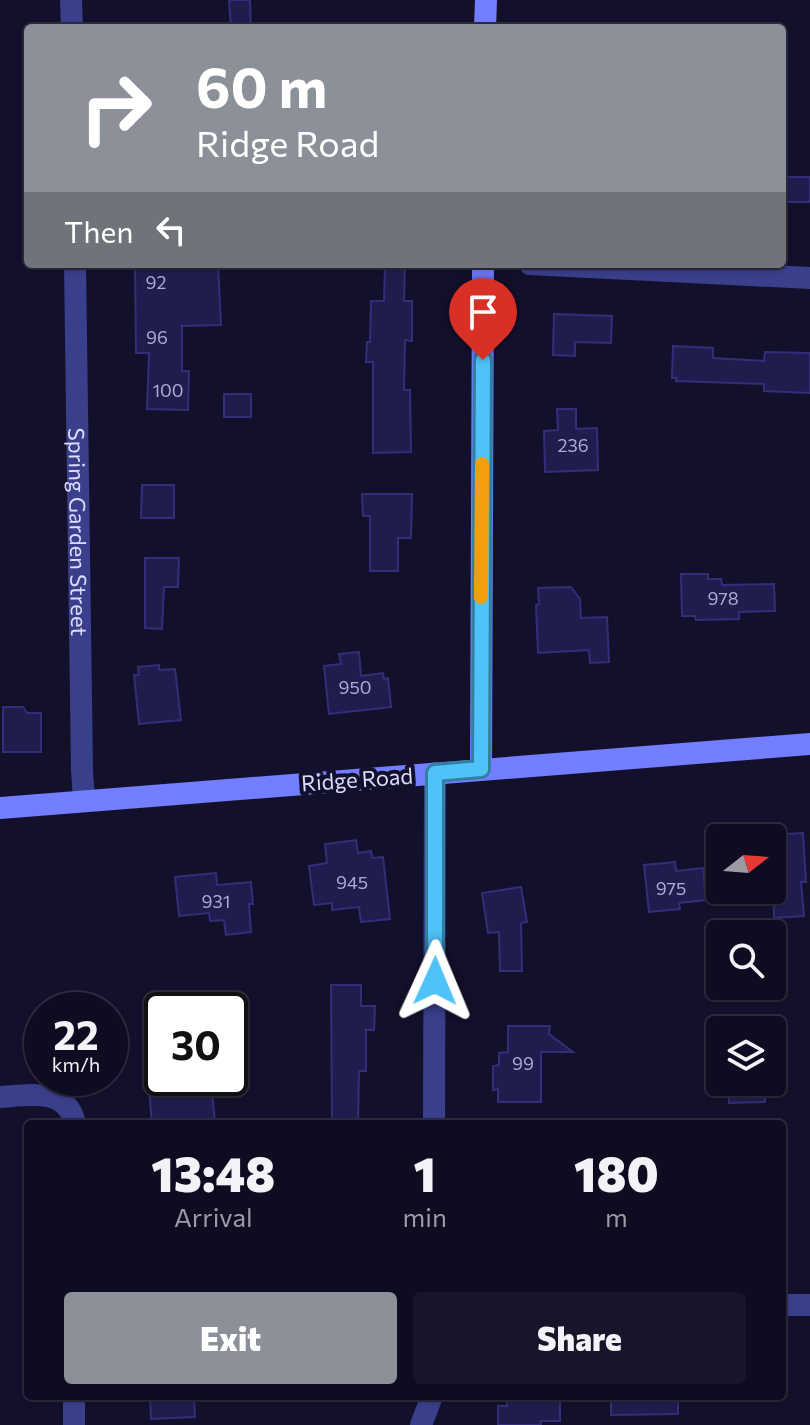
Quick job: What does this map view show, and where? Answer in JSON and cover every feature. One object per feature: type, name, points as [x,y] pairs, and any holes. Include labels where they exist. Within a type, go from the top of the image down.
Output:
[{"type":"main road","points":[[485,24],[486,0]]},
{"type":"main road","points":[[481,769],[483,268]]},
{"type":"main road","name":"Ridge Road","points":[[0,808],[810,744]]},
{"type":"street","points":[[71,0],[72,24]]},
{"type":"street","name":"Spring Garden Street","points":[[75,268],[84,800]]},
{"type":"street","points":[[610,268],[810,278]]},
{"type":"street","points":[[434,1120],[435,773]]},
{"type":"street","points":[[0,1097],[42,1094],[56,1097],[68,1105],[74,1120]]},
{"type":"street","points":[[786,1305],[810,1305]]},
{"type":"street","points":[[74,1400],[74,1425]]},
{"type":"street","points":[[421,1425],[430,1400]]},
{"type":"building","points":[[229,0],[250,0],[251,24],[231,24]]},
{"type":"building","points":[[786,177],[810,177],[810,202],[786,202]]},
{"type":"building","points":[[135,268],[218,268],[221,325],[182,326],[182,371],[189,371],[188,410],[147,409],[149,353],[136,353]]},
{"type":"building","points":[[385,268],[405,268],[404,301],[412,301],[412,341],[405,340],[404,390],[410,390],[411,452],[373,453],[373,362],[366,362],[367,342],[370,342],[371,301],[384,301]]},
{"type":"building","points":[[554,314],[612,316],[611,343],[575,342],[575,356],[553,355]]},
{"type":"building","points":[[673,346],[713,348],[713,358],[764,361],[765,352],[810,353],[810,393],[764,391],[764,384],[676,381],[677,378],[672,378]]},
{"type":"building","points":[[224,394],[251,394],[251,417],[224,417]]},
{"type":"building","points":[[557,409],[576,409],[576,429],[597,428],[598,470],[545,472],[544,431],[558,430]]},
{"type":"building","points":[[142,485],[174,485],[174,518],[141,518]]},
{"type":"building","points":[[362,494],[412,494],[411,538],[398,538],[398,571],[370,571],[370,516],[363,516]]},
{"type":"building","points":[[145,558],[179,558],[178,587],[164,587],[162,629],[145,628]]},
{"type":"building","points":[[681,574],[708,574],[708,579],[721,579],[722,585],[774,584],[775,611],[739,612],[739,619],[696,620],[695,616],[682,616]]},
{"type":"building","points":[[571,587],[580,599],[581,618],[607,617],[609,662],[590,663],[589,650],[538,653],[538,588]]},
{"type":"building","points":[[359,652],[361,676],[383,673],[384,679],[388,678],[391,707],[329,714],[324,666],[341,664],[339,654]]},
{"type":"building","points":[[159,665],[159,670],[175,669],[181,720],[139,724],[134,675],[139,675],[138,667]]},
{"type":"building","points":[[3,707],[23,707],[27,713],[41,713],[41,752],[3,752]]},
{"type":"building","points":[[803,833],[806,882],[801,882],[804,916],[774,918],[774,904],[786,904],[786,834]]},
{"type":"building","points":[[356,840],[358,853],[371,851],[372,858],[383,857],[390,919],[361,922],[359,907],[332,910],[332,903],[314,905],[309,866],[327,863],[325,844]]},
{"type":"building","points":[[675,862],[676,871],[703,868],[706,900],[679,903],[680,909],[649,912],[644,865]]},
{"type":"building","points":[[216,873],[217,885],[251,882],[251,932],[226,935],[224,920],[210,921],[209,913],[179,916],[175,877]]},
{"type":"building","points":[[521,887],[527,922],[521,923],[522,971],[500,971],[499,932],[488,933],[482,893]]},
{"type":"building","points":[[331,985],[361,985],[361,1006],[375,1006],[374,1030],[366,1030],[366,1071],[359,1071],[358,1120],[332,1120]]},
{"type":"building","points":[[508,1026],[550,1026],[549,1034],[573,1052],[541,1052],[541,1102],[498,1102],[498,1089],[493,1090],[493,1066],[499,1065],[499,1053],[508,1052]]},
{"type":"building","points":[[150,1096],[212,1096],[215,1120],[152,1120]]},
{"type":"building","points":[[729,1096],[765,1096],[765,1102],[729,1103]]},
{"type":"building","points":[[150,1400],[194,1400],[195,1417],[151,1419]]},
{"type":"building","points":[[507,1400],[560,1400],[560,1421],[541,1421],[541,1425],[498,1425],[498,1406],[507,1406]]},
{"type":"building","points":[[611,1400],[678,1400],[678,1414],[611,1415]]},
{"type":"slow traffic","points":[[481,597],[482,464]]},
{"type":"route","points":[[435,981],[435,773],[481,769],[483,360]]}]
